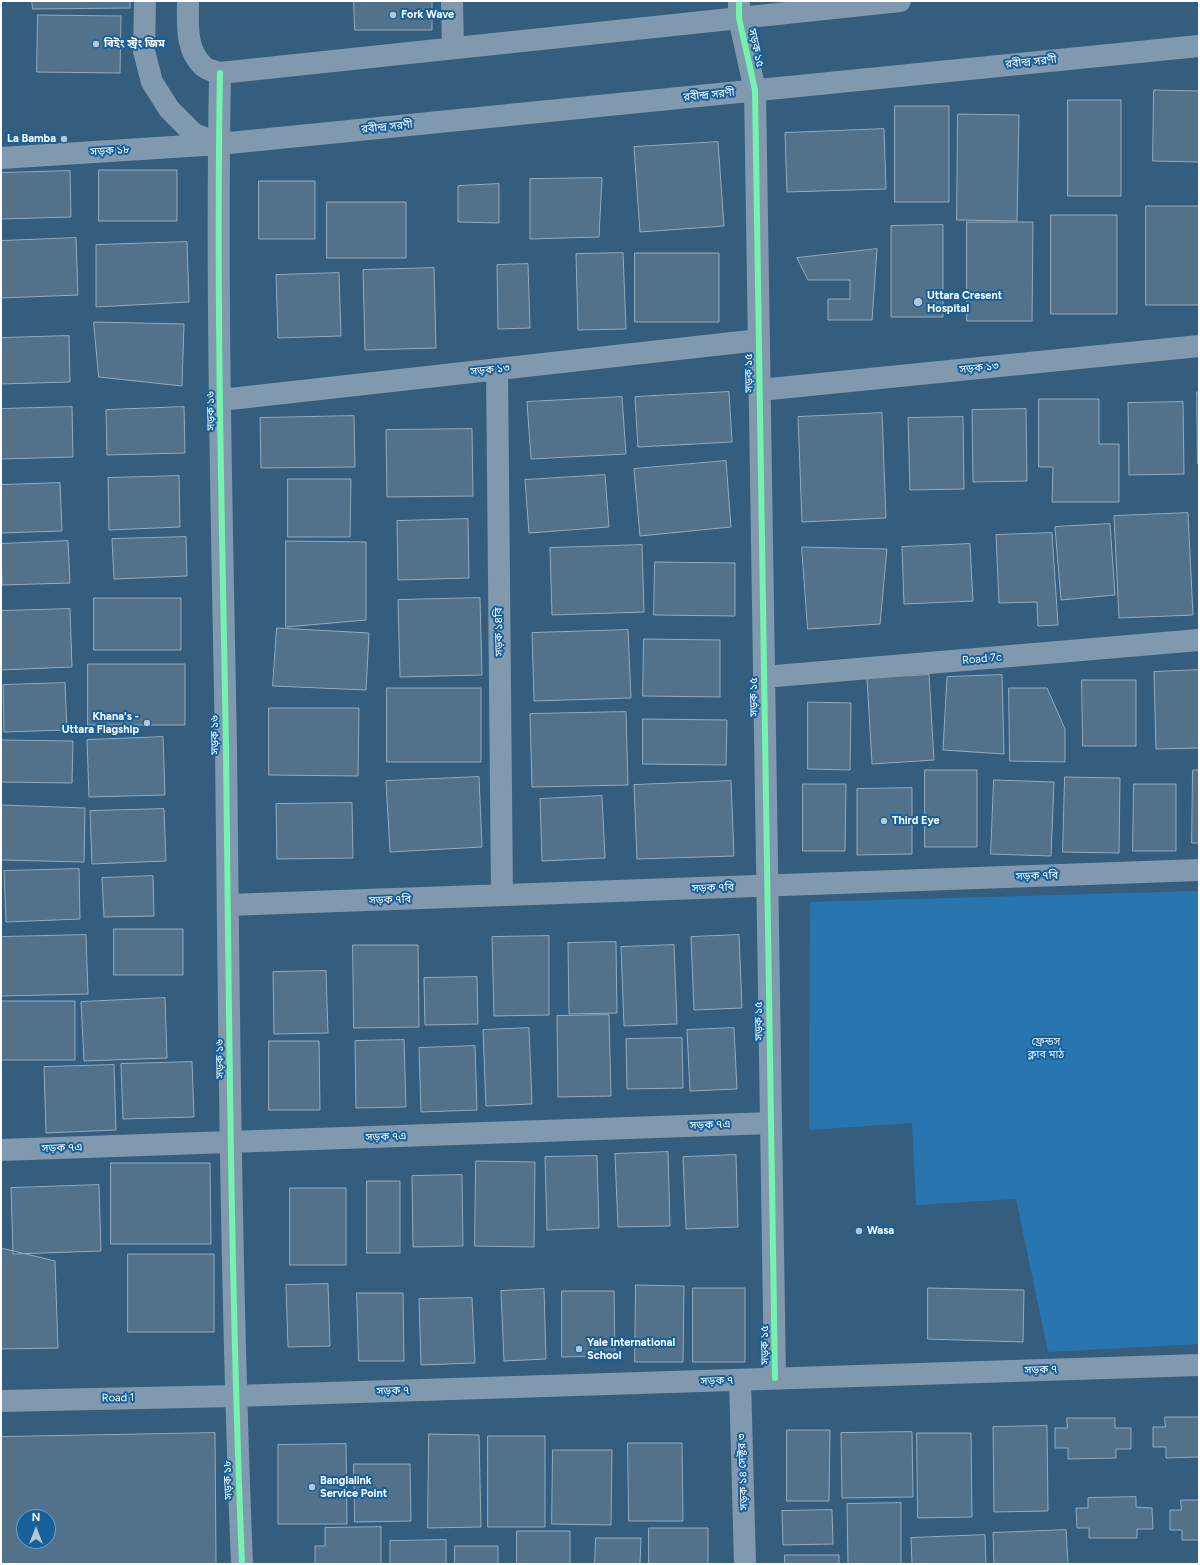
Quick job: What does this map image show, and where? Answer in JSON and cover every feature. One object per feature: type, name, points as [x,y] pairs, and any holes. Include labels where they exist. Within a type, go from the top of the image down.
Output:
[{"type":"street","points":[[145,1],[144,51],[152,82],[169,109],[194,134],[219,144]]},
{"type":"street","points":[[188,1],[188,33],[192,50],[204,67],[220,73],[452,48],[739,10],[900,1]]},
{"type":"street","points":[[452,1],[452,48]]},
{"type":"street","name":"সড়ক ১৫","points":[[739,10],[755,90],[775,1378]]},
{"type":"street","name":"রবীন্দ্র সরণী","points":[[219,144],[1199,46]]},
{"type":"street","name":"সড়ক ১৬","points":[[220,73],[219,144],[221,400],[235,1396]]},
{"type":"street","name":"সড়ক ১৮","points":[[1,158],[219,144]]},
{"type":"street","name":"সড়ক ১৩","points":[[221,400],[759,340]]},
{"type":"street","name":"সড়ক ১৩","points":[[760,390],[1199,346]]},
{"type":"street","name":"সড়ক ১৪বি","points":[[497,369],[502,895]]},
{"type":"street","name":"Road 7c","points":[[764,677],[1199,640]]},
{"type":"street","name":"সড়ক ৭বি","points":[[228,906],[1199,870]]},
{"type":"street","name":"সড়ক ৭এ","points":[[1,1150],[771,1123]]},
{"type":"street","name":"সড়ক ৭","points":[[235,1396],[1199,1365]]},
{"type":"street","name":"সড়ক ১৪ সেক্টর ৩","points":[[740,1380],[745,1564]]},
{"type":"street","name":"সড়ক ১৮","points":[[235,1396],[242,1564]]},
{"type":"street","name":"Road 1","points":[[1,1401],[235,1396]]},
{"type":"green space","name":"ফ্রেন্ডস ক্লাব মাঠ","points":[[1199,891],[1199,1344],[1048,1352],[1016,1199],[916,1205],[912,1123],[809,1130],[810,902]]},
{"type":"building","points":[[32,1],[130,1],[130,8],[33,9]]},
{"type":"building","name":"Fork Wave","points":[[354,1],[432,1],[432,30],[355,30]]},
{"type":"building","points":[[38,15],[121,16],[120,73],[37,72]]},
{"type":"building","points":[[1154,90],[1199,91],[1199,162],[1153,161]]},
{"type":"building","points":[[1068,100],[1121,100],[1121,196],[1068,196]]},
{"type":"building","points":[[895,106],[949,106],[949,202],[895,202]]},
{"type":"building","points":[[958,114],[1019,115],[1017,221],[957,220]]},
{"type":"building","points":[[884,129],[886,189],[787,192],[785,133]]},
{"type":"building","points":[[718,142],[724,226],[640,232],[634,147]]},
{"type":"building","points":[[99,170],[177,170],[177,221],[99,221]]},
{"type":"building","points":[[70,171],[71,217],[1,219],[1,173]]},
{"type":"building","points":[[602,178],[599,237],[530,239],[530,179]]},
{"type":"building","points":[[259,181],[315,181],[315,239],[259,239]]},
{"type":"building","points":[[499,184],[499,223],[458,222],[458,186]]},
{"type":"building","points":[[327,202],[406,202],[406,258],[327,258]]},
{"type":"building","points":[[1146,206],[1199,206],[1199,305],[1146,305]]},
{"type":"building","points":[[1051,215],[1117,215],[1117,314],[1051,314]]},
{"type":"building","points":[[967,222],[1033,222],[1032,321],[967,321]]},
{"type":"building","points":[[943,225],[943,317],[891,317],[891,226]]},
{"type":"building","points":[[76,238],[78,295],[1,298],[1,241]]},
{"type":"building","points":[[187,242],[189,302],[96,307],[96,245]]},
{"type":"building","points":[[877,249],[872,320],[828,320],[828,299],[850,299],[850,280],[808,280],[797,258]]},
{"type":"building","points":[[623,253],[626,329],[578,330],[576,254]]},
{"type":"building","points":[[635,253],[719,253],[719,322],[635,322]]},
{"type":"building","points":[[528,264],[530,328],[498,329],[497,265]]},
{"type":"building","points":[[434,268],[436,348],[365,350],[363,270]]},
{"type":"building","points":[[339,273],[341,336],[278,338],[276,275]]},
{"type":"building","points":[[94,322],[184,324],[182,386],[99,377]]},
{"type":"building","points":[[69,336],[70,382],[1,384],[1,338]]},
{"type":"building","points":[[729,392],[732,442],[638,447],[635,397]]},
{"type":"building","points":[[1197,392],[1199,392],[1199,464],[1198,464]]},
{"type":"building","points":[[622,397],[626,454],[531,459],[527,402]]},
{"type":"building","points":[[1039,399],[1099,399],[1099,444],[1119,444],[1119,502],[1052,502],[1053,467],[1039,467]]},
{"type":"building","points":[[1183,402],[1184,474],[1129,475],[1128,403]]},
{"type":"building","points":[[72,407],[73,457],[1,459],[1,409]]},
{"type":"building","points":[[184,407],[185,453],[107,455],[106,410]]},
{"type":"building","points":[[1026,409],[1027,481],[973,482],[972,410]]},
{"type":"building","points":[[882,413],[886,518],[802,522],[798,417]]},
{"type":"building","points":[[354,416],[355,467],[261,468],[260,418]]},
{"type":"building","points":[[963,417],[964,489],[910,490],[908,418]]},
{"type":"building","points":[[472,429],[473,496],[387,497],[386,430]]},
{"type":"building","points":[[726,461],[731,527],[640,536],[634,469]]},
{"type":"building","points":[[605,475],[609,527],[529,533],[525,480]]},
{"type":"building","points":[[179,476],[180,527],[109,530],[108,478]]},
{"type":"building","points":[[288,479],[351,479],[350,537],[288,537]]},
{"type":"building","points":[[60,483],[62,531],[1,533],[1,485]]},
{"type":"building","points":[[1188,513],[1193,615],[1119,618],[1114,516]]},
{"type":"building","points":[[468,519],[469,578],[398,580],[397,521]]},
{"type":"building","points":[[1110,524],[1115,595],[1061,600],[1055,527]]},
{"type":"building","points":[[1052,533],[1058,625],[1038,626],[1037,602],[999,603],[996,535]]},
{"type":"building","points":[[186,537],[187,576],[114,579],[112,539]]},
{"type":"building","points":[[68,541],[70,583],[2,585],[1,544]]},
{"type":"building","points":[[286,541],[366,542],[366,620],[286,627]]},
{"type":"building","points":[[970,544],[973,601],[904,604],[902,547]]},
{"type":"building","points":[[642,545],[644,612],[552,615],[550,548]]},
{"type":"building","points":[[802,547],[887,549],[880,624],[808,629]]},
{"type":"building","points":[[655,562],[735,563],[735,616],[654,615]]},
{"type":"building","points":[[94,598],[181,598],[181,650],[94,650]]},
{"type":"building","points":[[480,598],[482,675],[400,677],[398,600]]},
{"type":"building","points":[[70,609],[72,667],[1,670],[1,611]]},
{"type":"building","points":[[277,628],[369,633],[366,690],[273,686]]},
{"type":"building","points":[[628,630],[631,698],[534,701],[532,633]]},
{"type":"building","points":[[644,639],[720,640],[720,697],[643,696]]},
{"type":"building","points":[[88,664],[185,664],[185,725],[88,725]]},
{"type":"building","points":[[1199,670],[1199,748],[1156,749],[1154,672]]},
{"type":"building","points":[[929,675],[934,760],[872,764],[867,678]]},
{"type":"building","points":[[1002,675],[1004,754],[943,750],[947,677]]},
{"type":"building","points":[[1082,680],[1136,680],[1136,746],[1083,746]]},
{"type":"building","points":[[65,683],[67,730],[4,732],[3,685]]},
{"type":"building","points":[[387,688],[481,688],[481,762],[387,762]]},
{"type":"building","points":[[1009,688],[1047,688],[1065,729],[1065,762],[1010,761]]},
{"type":"building","points":[[808,702],[851,703],[850,770],[808,769]]},
{"type":"building","points":[[269,708],[359,708],[358,776],[269,775]]},
{"type":"building","points":[[626,712],[628,785],[532,787],[530,714]]},
{"type":"building","points":[[643,719],[727,720],[726,765],[643,764]]},
{"type":"building","points":[[163,737],[165,795],[89,797],[87,740]]},
{"type":"building","points":[[1,740],[73,741],[72,783],[1,782]]},
{"type":"building","points":[[925,770],[977,770],[977,847],[925,847]]},
{"type":"building","points":[[1193,770],[1199,770],[1199,843],[1192,843]]},
{"type":"building","points":[[479,777],[482,847],[390,852],[386,781]]},
{"type":"building","points":[[1065,777],[1120,778],[1119,853],[1063,852]]},
{"type":"building","points":[[994,780],[1054,782],[1051,856],[991,854]]},
{"type":"building","points":[[731,781],[734,856],[637,859],[634,785]]},
{"type":"building","points":[[803,784],[846,784],[845,851],[803,851]]},
{"type":"building","points":[[1134,784],[1176,784],[1176,851],[1133,851]]},
{"type":"building","name":"Third Eye","points":[[912,788],[912,854],[857,855],[857,789]]},
{"type":"building","points":[[602,796],[605,858],[542,861],[540,799]]},
{"type":"building","points":[[352,803],[353,858],[277,859],[276,804]]},
{"type":"building","points":[[1,805],[85,808],[84,862],[1,860]]},
{"type":"building","points":[[164,809],[166,861],[92,864],[90,811]]},
{"type":"building","points":[[79,869],[80,919],[6,922],[4,871]]},
{"type":"building","points":[[153,876],[154,916],[104,917],[102,878]]},
{"type":"building","points":[[114,929],[183,929],[183,975],[114,975]]},
{"type":"building","points":[[86,935],[88,994],[1,996],[1,937]]},
{"type":"building","points":[[739,935],[742,1008],[694,1010],[691,937]]},
{"type":"building","points":[[549,936],[549,1015],[494,1016],[492,937]]},
{"type":"building","points":[[616,942],[617,1013],[569,1014],[568,943]]},
{"type":"building","points":[[353,945],[418,945],[419,1027],[354,1028]]},
{"type":"building","points":[[674,945],[677,1024],[624,1026],[621,947]]},
{"type":"building","points":[[326,971],[328,1033],[274,1034],[273,972]]},
{"type":"building","points":[[477,977],[478,1024],[425,1025],[424,978]]},
{"type":"building","points":[[165,998],[167,1058],[84,1061],[81,1002]]},
{"type":"building","points":[[1,1001],[75,1001],[75,1060],[1,1060]]},
{"type":"building","points":[[609,1015],[611,1096],[558,1097],[557,1016]]},
{"type":"building","points":[[529,1028],[532,1104],[486,1106],[483,1030]]},
{"type":"building","points":[[734,1028],[737,1089],[690,1091],[687,1030]]},
{"type":"building","points":[[682,1038],[683,1088],[627,1089],[626,1039]]},
{"type":"building","points":[[404,1040],[406,1107],[356,1108],[355,1041]]},
{"type":"building","points":[[269,1041],[319,1041],[320,1110],[269,1110]]},
{"type":"building","points":[[475,1046],[477,1110],[421,1112],[419,1048]]},
{"type":"building","points":[[192,1062],[194,1117],[123,1119],[121,1064]]},
{"type":"building","points":[[114,1065],[116,1130],[46,1133],[44,1067]]},
{"type":"building","points":[[668,1152],[670,1226],[618,1227],[615,1154]]},
{"type":"building","points":[[736,1155],[738,1227],[686,1229],[683,1157]]},
{"type":"building","points":[[597,1156],[599,1228],[547,1230],[545,1157]]},
{"type":"building","points":[[476,1161],[535,1162],[534,1247],[475,1246]]},
{"type":"building","points":[[111,1163],[210,1163],[211,1244],[111,1244]]},
{"type":"building","points":[[462,1175],[463,1246],[413,1247],[412,1176]]},
{"type":"building","points":[[367,1181],[400,1181],[400,1253],[367,1253]]},
{"type":"building","points":[[99,1185],[101,1251],[13,1254],[11,1188]]},
{"type":"building","points":[[290,1188],[346,1188],[346,1265],[290,1265]]},
{"type":"building","points":[[1,1248],[55,1261],[58,1348],[1,1349]]},
{"type":"building","points":[[128,1254],[214,1254],[214,1332],[128,1332]]},
{"type":"building","points":[[328,1284],[330,1346],[288,1347],[286,1285]]},
{"type":"building","points":[[636,1285],[684,1286],[683,1362],[635,1362]]},
{"type":"building","points":[[693,1288],[745,1288],[745,1362],[693,1362]]},
{"type":"building","points":[[928,1288],[1024,1290],[1023,1342],[928,1339]]},
{"type":"building","points":[[544,1289],[546,1359],[504,1361],[501,1291]]},
{"type":"building","points":[[562,1291],[614,1291],[615,1356],[562,1357]]},
{"type":"building","points":[[357,1293],[403,1293],[404,1361],[359,1361]]},
{"type":"building","points":[[472,1298],[475,1363],[421,1365],[419,1299]]},
{"type":"building","points":[[1165,1417],[1199,1417],[1199,1457],[1166,1458],[1166,1447],[1153,1447],[1153,1427],[1165,1427]]},
{"type":"building","points":[[1067,1418],[1115,1418],[1115,1428],[1131,1428],[1131,1449],[1116,1449],[1116,1458],[1068,1459],[1068,1448],[1055,1448],[1055,1428],[1067,1428]]},
{"type":"building","points":[[1047,1426],[1048,1511],[994,1512],[993,1427]]},
{"type":"building","points":[[787,1430],[830,1430],[829,1501],[787,1501]]},
{"type":"building","points":[[912,1432],[913,1497],[842,1498],[841,1433]]},
{"type":"building","points":[[215,1433],[216,1564],[1,1564],[1,1437]]},
{"type":"building","points":[[917,1433],[971,1433],[972,1517],[918,1518]]},
{"type":"building","points":[[429,1434],[479,1435],[481,1527],[428,1528]]},
{"type":"building","points":[[488,1436],[545,1436],[545,1527],[488,1527]]},
{"type":"building","points":[[628,1443],[682,1443],[683,1521],[629,1521]]},
{"type":"building","name":"Banglalink Service Point","points":[[346,1444],[347,1524],[278,1524],[278,1445]]},
{"type":"building","points":[[553,1450],[612,1450],[611,1525],[552,1524]]},
{"type":"building","points":[[354,1464],[410,1464],[411,1521],[355,1522]]},
{"type":"building","points":[[1136,1497],[1136,1507],[1152,1508],[1153,1529],[1137,1529],[1137,1538],[1089,1538],[1089,1528],[1077,1528],[1076,1508],[1088,1508],[1088,1498]]},
{"type":"building","points":[[1181,1500],[1199,1500],[1199,1540],[1182,1540],[1182,1530],[1170,1530],[1170,1510],[1181,1510]]},
{"type":"building","points":[[901,1503],[901,1564],[848,1564],[847,1504]]},
{"type":"building","points":[[832,1510],[833,1544],[783,1545],[782,1511]]},
{"type":"building","points":[[381,1527],[381,1564],[315,1564],[315,1546],[325,1546],[325,1528]]},
{"type":"building","points":[[649,1528],[708,1528],[708,1564],[649,1564]]},
{"type":"building","points":[[1066,1530],[1068,1564],[994,1564],[993,1533]]},
{"type":"building","points":[[517,1531],[570,1531],[570,1564],[517,1564]]},
{"type":"building","points":[[985,1535],[986,1564],[912,1564],[911,1538]]},
{"type":"building","points":[[596,1538],[641,1538],[640,1564],[595,1564]]},
{"type":"building","points":[[446,1540],[446,1564],[390,1564],[390,1541]]},
{"type":"building","points":[[455,1546],[498,1546],[498,1564],[455,1564]]},
{"type":"building","points":[[785,1555],[839,1555],[839,1564],[785,1564]]},
{"type":"cycle path","points":[[739,1],[739,18],[755,90],[775,1378]]},
{"type":"cycle path","points":[[220,73],[219,325],[226,747],[229,1053],[235,1360],[242,1564]]},
{"type":"place","name":"Fork Wave","points":[[393,15]]},
{"type":"place","name":"বিইং স্ট্রং জিম","points":[[96,44]]},
{"type":"place","name":"La Bamba","points":[[64,139]]},
{"type":"place","name":"Uttara Cresent Hospital","points":[[918,302]]},
{"type":"place","name":"Khana's - Uttara Flagship","points":[[147,723]]},
{"type":"place","name":"Third Eye","points":[[884,821]]},
{"type":"place","name":"Wasa","points":[[859,1231]]},
{"type":"place","name":"Yale International School","points":[[579,1349]]},
{"type":"place","name":"Banglalink Service Point","points":[[312,1487]]}]
